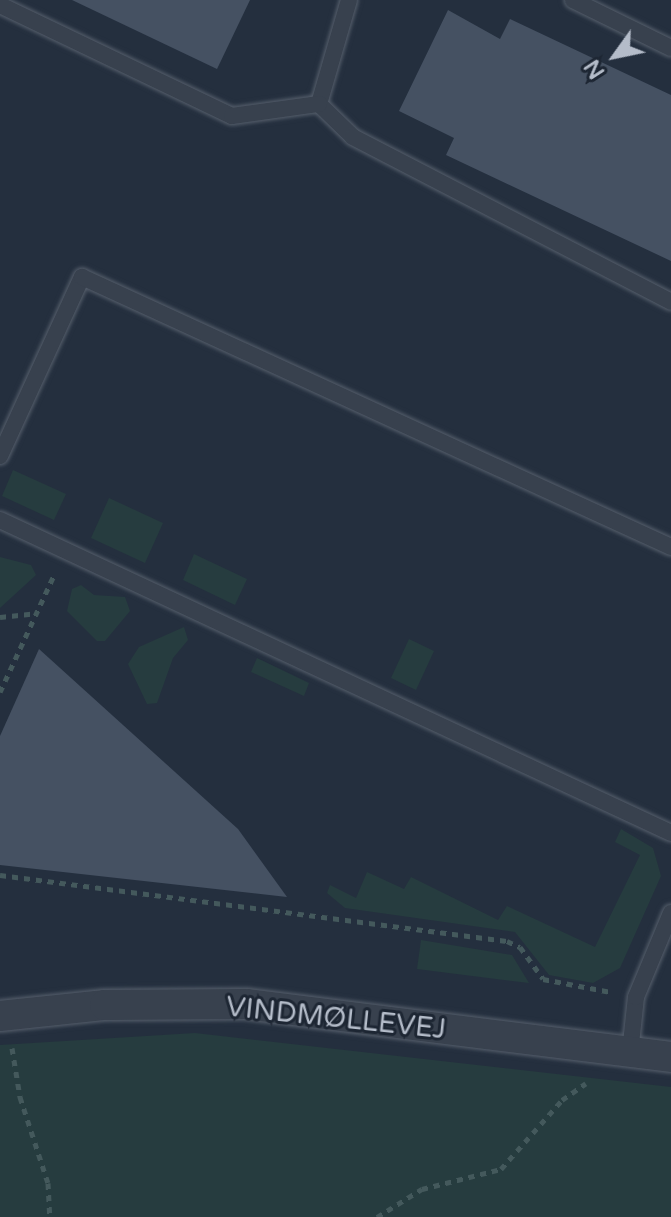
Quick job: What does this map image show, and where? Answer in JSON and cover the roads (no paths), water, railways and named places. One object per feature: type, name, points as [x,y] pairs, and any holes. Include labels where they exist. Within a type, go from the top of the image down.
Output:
[{"type":"street","name":"VINDMØLLEVEJ","points":[[4,1015],[105,1005],[246,1004],[671,1057]]},
{"type":"lane","points":[[319,104],[349,0]]},
{"type":"lane","points":[[573,0],[671,48]]},
{"type":"lane","points":[[0,5],[232,116],[319,104]]},
{"type":"lane","points":[[319,104],[353,137],[671,302]]},
{"type":"lane","points":[[0,456],[82,277],[671,547]]},
{"type":"lane","points":[[0,520],[671,833]]},
{"type":"lane","points":[[630,1053],[636,997],[671,913]]}]
